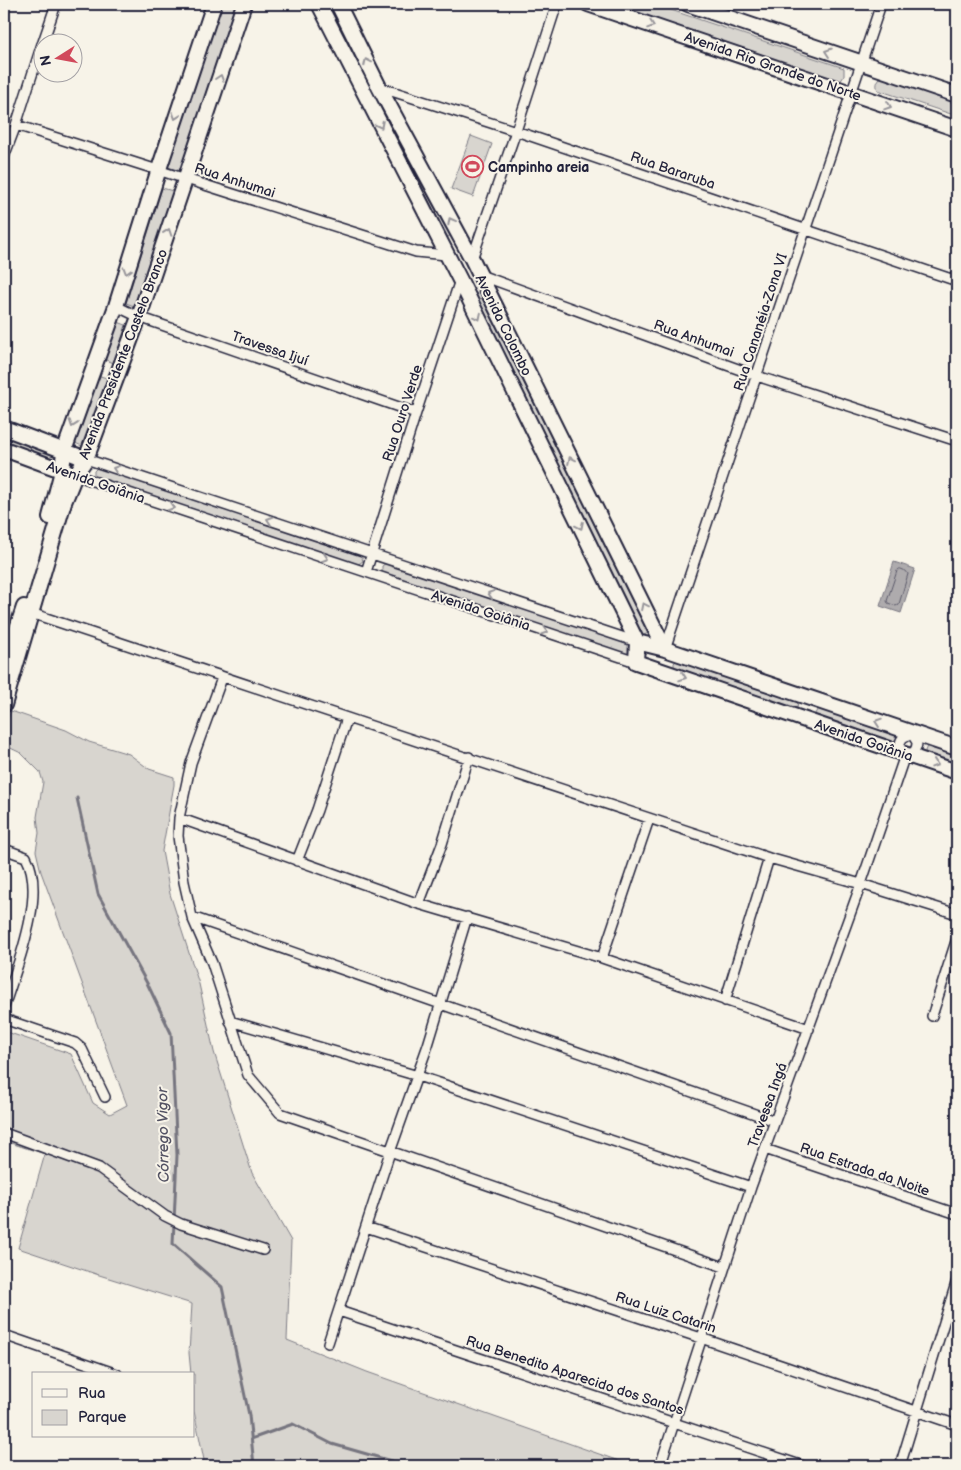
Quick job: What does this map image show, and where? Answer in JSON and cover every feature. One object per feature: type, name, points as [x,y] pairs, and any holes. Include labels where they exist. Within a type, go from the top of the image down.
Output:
[{"type":"street","points":[[47,32],[56,4]]},
{"type":"street","name":"Avenida Presidente Castelo Branco","points":[[4,705],[27,612],[68,473],[64,451],[116,306],[158,169],[214,4]]},
{"type":"street","name":"Avenida Presidente Castelo Branco","points":[[68,473],[86,458],[139,317],[244,4]]},
{"type":"street","name":"Avenida Colombo","points":[[319,4],[460,280],[637,642]]},
{"type":"street","name":"Avenida Colombo","points":[[338,4],[379,87],[472,259],[665,650]]},
{"type":"street","points":[[472,259],[557,4]]},
{"type":"street","name":"Avenida Rio Grande do Norte","points":[[588,4],[957,129]]},
{"type":"street","points":[[688,4],[957,95]]},
{"type":"street","name":"Rua Cananéia-Zona VI","points":[[665,650],[881,4]]},
{"type":"street","points":[[4,157],[32,76]]},
{"type":"street","name":"Rua Bararuba","points":[[379,87],[516,131],[957,281]]},
{"type":"street","name":"Rua Anhumai","points":[[16,125],[416,252],[446,255]]},
{"type":"street","points":[[446,255],[454,247],[465,246]]},
{"type":"street","points":[[460,280],[473,280],[480,275]]},
{"type":"street","name":"Rua Anhumai","points":[[480,275],[757,376],[957,441]]},
{"type":"street","name":"Rua Ouro Verde","points":[[366,572],[460,280]]},
{"type":"street","name":"Travessa Ijuí","points":[[116,306],[139,317],[416,413]]},
{"type":"street","points":[[94,364],[117,373]]},
{"type":"street","name":"Avenida Goiânia","points":[[4,428],[64,451],[957,748]]},
{"type":"street","name":"Avenida Goiânia","points":[[4,449],[68,473],[662,670],[957,772]]},
{"type":"street","points":[[27,612],[769,858],[957,914]]},
{"type":"street","name":"Avenida Presidente Castelo Branco","points":[[4,668],[7,645],[27,612]]},
{"type":"street","points":[[636,662],[637,642]]},
{"type":"street","points":[[662,670],[665,650]]},
{"type":"street","points":[[222,678],[191,763],[179,818],[178,836],[182,873],[192,917],[212,963],[248,1075],[280,1113],[724,1267]]},
{"type":"street","points":[[802,718],[809,698]]},
{"type":"street","points":[[297,860],[317,810],[348,718]]},
{"type":"street","points":[[912,734],[917,742],[916,749],[911,754],[905,755],[900,749],[900,740],[904,736],[912,734]]},
{"type":"street","name":"Travessa Ingá","points":[[660,1466],[751,1187],[861,884],[905,755]]},
{"type":"street","points":[[419,904],[442,844],[469,758]]},
{"type":"street","points":[[179,818],[419,904],[602,958],[809,1029]]},
{"type":"street","points":[[602,958],[649,819]]},
{"type":"street","points":[[4,849],[26,857],[30,863],[33,876],[32,916],[4,1007]]},
{"type":"street","points":[[725,1001],[769,858]]},
{"type":"street","points":[[192,917],[775,1121]]},
{"type":"street","points":[[328,1342],[390,1152],[418,1076],[467,917]]},
{"type":"street","points":[[932,1016],[957,938]]},
{"type":"street","points":[[4,1019],[75,1043],[82,1049],[105,1097]]},
{"type":"street","points":[[230,1021],[418,1076],[751,1187]]},
{"type":"street","points":[[4,1133],[99,1168],[165,1216],[181,1224],[263,1250]]},
{"type":"street","name":"Rua Estrada da Noite","points":[[765,1150],[957,1214]]},
{"type":"street","name":"Rua Luiz Catarin","points":[[366,1227],[957,1425]]},
{"type":"street","points":[[900,1466],[957,1280]]},
{"type":"street","name":"Rua Benedito Aparecido dos Santos","points":[[339,1311],[803,1466]]},
{"type":"street","points":[[4,1335],[111,1372]]},
{"type":"green space","points":[[220,4],[237,4],[180,171],[165,166]]},
{"type":"green space","points":[[324,4],[331,4],[451,235],[445,239]]},
{"type":"green space","points":[[609,4],[653,4],[844,68],[844,76],[840,82]]},
{"type":"green space","points":[[883,75],[957,100],[957,116],[878,90],[878,82]]},
{"type":"green space","name":"Campinho areia","points":[[471,136],[492,144],[473,197],[451,189]]},
{"type":"green space","points":[[162,188],[173,191],[137,307],[126,303]]},
{"type":"green space","points":[[479,292],[648,633],[642,636],[473,295]]},
{"type":"green space","points":[[115,321],[126,325],[114,363],[103,359]]},
{"type":"green space","points":[[97,375],[110,379],[87,448],[75,443]]},
{"type":"green space","points":[[4,434],[59,453],[56,461],[4,443]]},
{"type":"green space","points":[[98,467],[361,555],[363,561],[357,565],[94,476],[94,471]]},
{"type":"green space","points":[[386,563],[631,645],[630,655],[627,656],[382,573],[382,566]]},
{"type":"green space","points":[[676,661],[798,701],[797,708],[795,709],[674,669]]},
{"type":"green space","points":[[820,708],[897,735],[897,738],[891,743],[816,717],[815,714]]},
{"type":"green space","points":[[11,711],[66,730],[89,742],[129,754],[149,769],[174,777],[162,851],[170,894],[199,984],[214,1052],[252,1173],[291,1241],[287,1340],[367,1372],[633,1466],[202,1466],[204,1460],[195,1416],[195,1372],[191,1372],[189,1353],[192,1304],[18,1248],[45,1154],[4,1141],[4,1031],[71,1054],[93,1103],[110,1114],[127,1105],[41,872],[36,851],[39,833],[37,817],[43,782],[40,772],[21,753],[4,745],[4,728]]},
{"type":"green space","points":[[931,745],[957,753],[957,764],[926,754],[927,746]]},
{"type":"water","points":[[894,562],[915,569],[901,613],[880,606]]},
{"type":"waterway","name":"Córrego Vigor","points":[[77,798],[98,894],[148,985],[171,1033],[177,1155],[173,1244],[222,1287],[249,1415],[254,1466]]},
{"type":"waterway","points":[[251,1439],[293,1424],[332,1444],[404,1466]]},
{"type":"place","name":"Campinho areia","points":[[472,167]]}]
